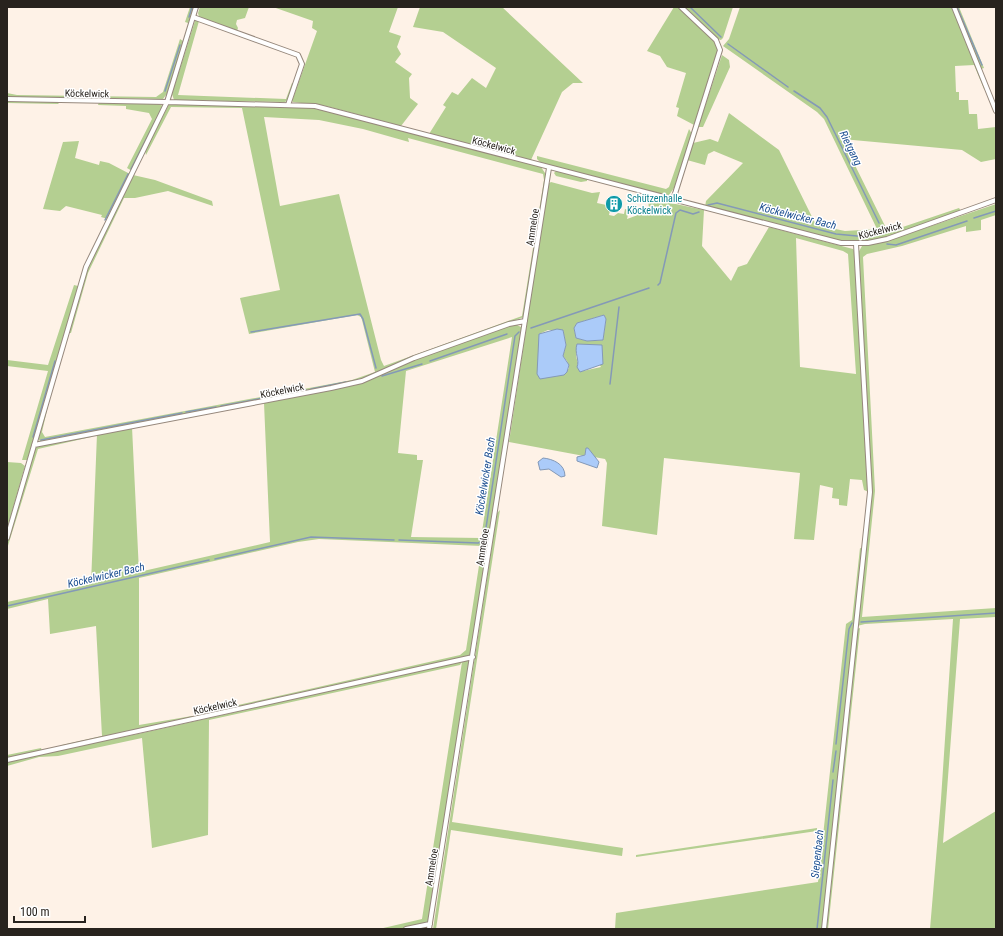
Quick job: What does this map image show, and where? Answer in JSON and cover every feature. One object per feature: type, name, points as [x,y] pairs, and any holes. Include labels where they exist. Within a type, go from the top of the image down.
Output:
[{"type":"street","points":[[7,538],[86,267],[167,102],[196,7]]},
{"type":"street","points":[[673,200],[720,50],[716,40],[681,7]]},
{"type":"street","points":[[954,7],[996,111]]},
{"type":"street","points":[[193,17],[298,55],[302,64],[288,105]]},
{"type":"street","name":"Köckelwick","points":[[7,99],[315,106],[823,239],[856,244],[887,239],[996,200]]},
{"type":"street","name":"Ammeloe","points":[[429,929],[549,168]]},
{"type":"street","points":[[824,929],[870,492],[856,244]]},
{"type":"street","name":"Köckelwick","points":[[34,445],[362,381],[414,358],[509,324],[525,321]]},
{"type":"street","name":"Köckelwick","points":[[7,760],[473,657]]},
{"type":"street","points":[[406,929],[430,924]]},
{"type":"green space","points":[[190,7],[195,7],[188,23],[185,22]]},
{"type":"green space","points":[[200,7],[249,7],[245,18],[237,20],[237,31],[199,17],[198,13]]},
{"type":"green space","points":[[273,7],[398,7],[389,32],[401,36],[397,47],[401,54],[395,62],[412,74],[409,78],[410,98],[418,104],[401,126],[326,106],[293,102],[292,101],[317,31],[312,28],[313,21]]},
{"type":"green space","points":[[420,7],[502,7],[583,83],[573,83],[562,92],[531,160],[429,134],[446,107],[443,105],[452,92],[458,95],[472,78],[486,88],[496,68],[443,32],[413,27]]},
{"type":"green space","points":[[674,7],[678,7],[716,41],[719,49],[696,126],[677,116],[679,108],[676,107],[686,73],[667,67],[660,56],[647,51]]},
{"type":"green space","points":[[682,7],[733,7],[723,38],[721,40],[717,39]]},
{"type":"green space","points":[[740,7],[952,7],[986,88],[984,89],[974,65],[955,66],[956,92],[959,92],[959,100],[968,100],[969,114],[977,114],[978,129],[996,127],[996,159],[981,162],[962,150],[842,139],[888,232],[959,208],[961,211],[880,239],[863,242],[839,241],[705,207],[706,201],[743,163],[714,151],[708,154],[705,165],[687,160],[693,143],[710,139],[718,142],[729,113],[779,150],[816,225],[845,231],[877,229],[824,119],[817,112],[723,46],[729,39]]},
{"type":"green space","points":[[955,7],[959,7],[984,68],[981,69]]},
{"type":"green space","points":[[195,21],[199,21],[178,95],[286,99],[292,83],[294,84],[288,100],[285,102],[174,100],[172,94]]},
{"type":"green space","points":[[180,39],[183,41],[183,45],[169,91],[163,99],[7,97],[7,93],[17,95],[156,97],[163,92]]},
{"type":"green space","points":[[722,55],[729,60],[730,67],[703,127],[698,127]]},
{"type":"green space","points":[[7,100],[60,102],[58,104],[7,103]]},
{"type":"green space","points":[[99,102],[159,104],[163,106],[132,171],[127,168],[152,119],[149,113],[126,109],[126,106],[98,105]]},
{"type":"green space","points":[[169,104],[309,108],[340,113],[541,167],[547,176],[524,317],[417,355],[354,382],[40,441],[37,437],[50,397],[42,432],[45,437],[352,380],[375,372],[362,320],[361,317],[357,315],[249,334],[240,298],[280,290],[242,108],[171,107],[146,155],[145,151]],"holes":[[[264,117],[319,120],[363,129],[409,142],[408,138],[543,174],[544,180],[522,316],[384,366],[381,360],[339,194],[280,206]]]},
{"type":"green space","points":[[689,129],[692,134],[674,188],[669,195],[542,164],[537,159],[537,156],[666,189],[669,187]]},
{"type":"green space","points":[[79,141],[75,158],[99,165],[100,161],[109,163],[130,174],[108,219],[101,217],[102,215],[66,206],[60,211],[43,209],[63,142]]},
{"type":"green space","points":[[556,171],[587,179],[587,181],[581,182],[556,176],[554,173]]},
{"type":"green space","points":[[133,175],[155,180],[212,201],[213,206],[168,191],[135,198],[124,198],[88,273],[71,333],[68,333],[92,255]]},
{"type":"green space","points":[[551,182],[592,193],[600,192],[597,203],[611,206],[609,215],[614,216],[618,213],[624,214],[625,209],[629,210],[627,219],[649,211],[648,195],[667,200],[671,203],[704,210],[702,246],[731,281],[738,267],[747,264],[769,227],[853,249],[855,252],[869,492],[864,490],[862,480],[850,479],[847,506],[839,505],[839,499],[832,498],[833,488],[820,485],[814,540],[794,539],[800,473],[664,458],[657,535],[602,526],[607,463],[605,459],[594,457],[588,448],[584,456],[509,442],[548,184]],"holes":[[[796,238],[843,251],[848,254],[856,374],[800,367]],[[604,315],[606,319],[603,340],[587,341],[576,338],[574,328],[577,323]],[[548,330],[563,330],[566,345],[563,356],[567,361],[569,368],[564,375],[539,334]],[[579,344],[587,345],[601,367],[583,371],[576,358]]]},
{"type":"green space","points":[[996,204],[996,215],[981,220],[981,230],[966,232],[966,226],[902,246],[867,254],[863,257],[875,491],[862,617],[996,608],[996,617],[960,619],[943,843],[996,811],[996,929],[930,929],[941,799],[953,619],[865,624],[857,626],[871,496],[858,253],[862,246],[887,241]]},
{"type":"green space","points":[[74,285],[78,286],[32,445],[27,460],[22,460],[48,371],[7,366],[7,360],[48,365]]},
{"type":"green space","points":[[513,325],[523,328],[472,653],[469,656],[218,712],[216,710],[460,655],[466,650],[482,546],[319,539],[298,542],[139,578],[139,725],[192,716],[193,718],[64,747],[62,745],[102,736],[96,626],[50,634],[48,599],[7,609],[7,602],[91,584],[97,434],[132,427],[139,572],[270,542],[264,403],[356,385],[414,359]],"holes":[[[512,337],[481,538],[411,537],[423,460],[417,460],[417,455],[398,453],[406,371]]]},
{"type":"green space","points":[[91,435],[91,437],[38,449],[7,549],[7,541],[35,447]]},
{"type":"green space","points":[[7,462],[21,463],[25,466],[7,529]]},
{"type":"green space","points":[[500,510],[452,822],[623,848],[622,856],[451,830],[436,929],[433,929],[497,513]]},
{"type":"green space","points":[[860,548],[863,549],[822,929],[615,929],[616,913],[818,882],[846,624],[852,620]]},
{"type":"green space","points":[[860,628],[828,929],[825,929],[857,629]]},
{"type":"green space","points":[[467,660],[471,662],[429,923],[407,929],[379,929],[422,919],[462,662],[460,665],[209,720],[208,835],[152,848],[142,738],[58,756],[39,757],[7,766],[7,761],[142,733]]},
{"type":"green space","points":[[41,748],[42,751],[7,759],[7,755]]},
{"type":"green space","points":[[817,828],[817,831],[636,857],[636,855]]},
{"type":"water","points":[[604,315],[606,319],[603,340],[587,341],[576,338],[574,328],[577,323]]},
{"type":"water","points":[[557,329],[563,330],[566,345],[563,356],[569,365],[567,372],[564,375],[540,379],[537,374],[539,334]]},
{"type":"water","points":[[577,344],[602,345],[603,364],[580,372],[577,367]]},
{"type":"water","points":[[586,448],[588,448],[599,462],[597,468],[577,461],[577,457],[585,455]]},
{"type":"water","points":[[543,458],[561,465],[565,476],[561,477],[549,469],[540,470],[538,462]]},
{"type":"waterway","points":[[189,17],[192,7]]},
{"type":"waterway","name":"Rietgang","points":[[690,7],[721,37]]},
{"type":"waterway","points":[[957,7],[982,65]]},
{"type":"waterway","name":"Rietgang","points":[[728,44],[788,87]]},
{"type":"waterway","points":[[165,91],[180,45]]},
{"type":"waterway","name":"Rietgang","points":[[794,91],[820,108],[827,117],[879,223]]},
{"type":"waterway","points":[[131,169],[162,108]]},
{"type":"waterway","points":[[105,220],[128,174]]},
{"type":"waterway","name":"Köckelwicker Bach","points":[[708,205],[717,203],[836,234],[857,236],[882,232],[883,234]]},
{"type":"waterway","name":"Köckelwicker Bach","points":[[658,285],[660,283],[676,213],[680,210],[693,214],[699,212]]},
{"type":"waterway","name":"Köckelwicker Bach","points":[[974,218],[996,211]]},
{"type":"waterway","name":"Köckelwicker Bach","points":[[887,244],[896,245],[967,221]]},
{"type":"waterway","name":"Köckelwicker Bach","points":[[531,328],[649,288]]},
{"type":"waterway","points":[[610,384],[619,307]]},
{"type":"waterway","points":[[251,332],[360,314],[363,319],[376,368]]},
{"type":"waterway","name":"Köckelwicker Bach","points":[[399,540],[478,543],[484,541],[515,336],[519,332]]},
{"type":"waterway","points":[[430,361],[507,334]]},
{"type":"waterway","points":[[33,437],[55,361]]},
{"type":"waterway","points":[[382,376],[422,364]]},
{"type":"waterway","points":[[311,389],[346,382]]},
{"type":"waterway","points":[[221,406],[306,390]]},
{"type":"waterway","points":[[186,412],[216,407]]},
{"type":"waterway","points":[[41,440],[182,413]]},
{"type":"waterway","name":"Köckelwicker Bach","points":[[215,559],[311,537],[394,540]]},
{"type":"waterway","name":"Köckelwicker Bach","points":[[7,606],[209,560]]},
{"type":"waterway","name":"Siepenbach","points":[[861,622],[996,613]]},
{"type":"waterway","name":"Siepenbach","points":[[836,744],[849,629],[852,623]]},
{"type":"waterway","name":"Siepenbach","points":[[833,772],[836,751]]},
{"type":"waterway","name":"Siepenbach","points":[[817,929],[833,780]]},
{"type":"place","name":"Schützenhalle Köckelwick","points":[[614,204]]}]
